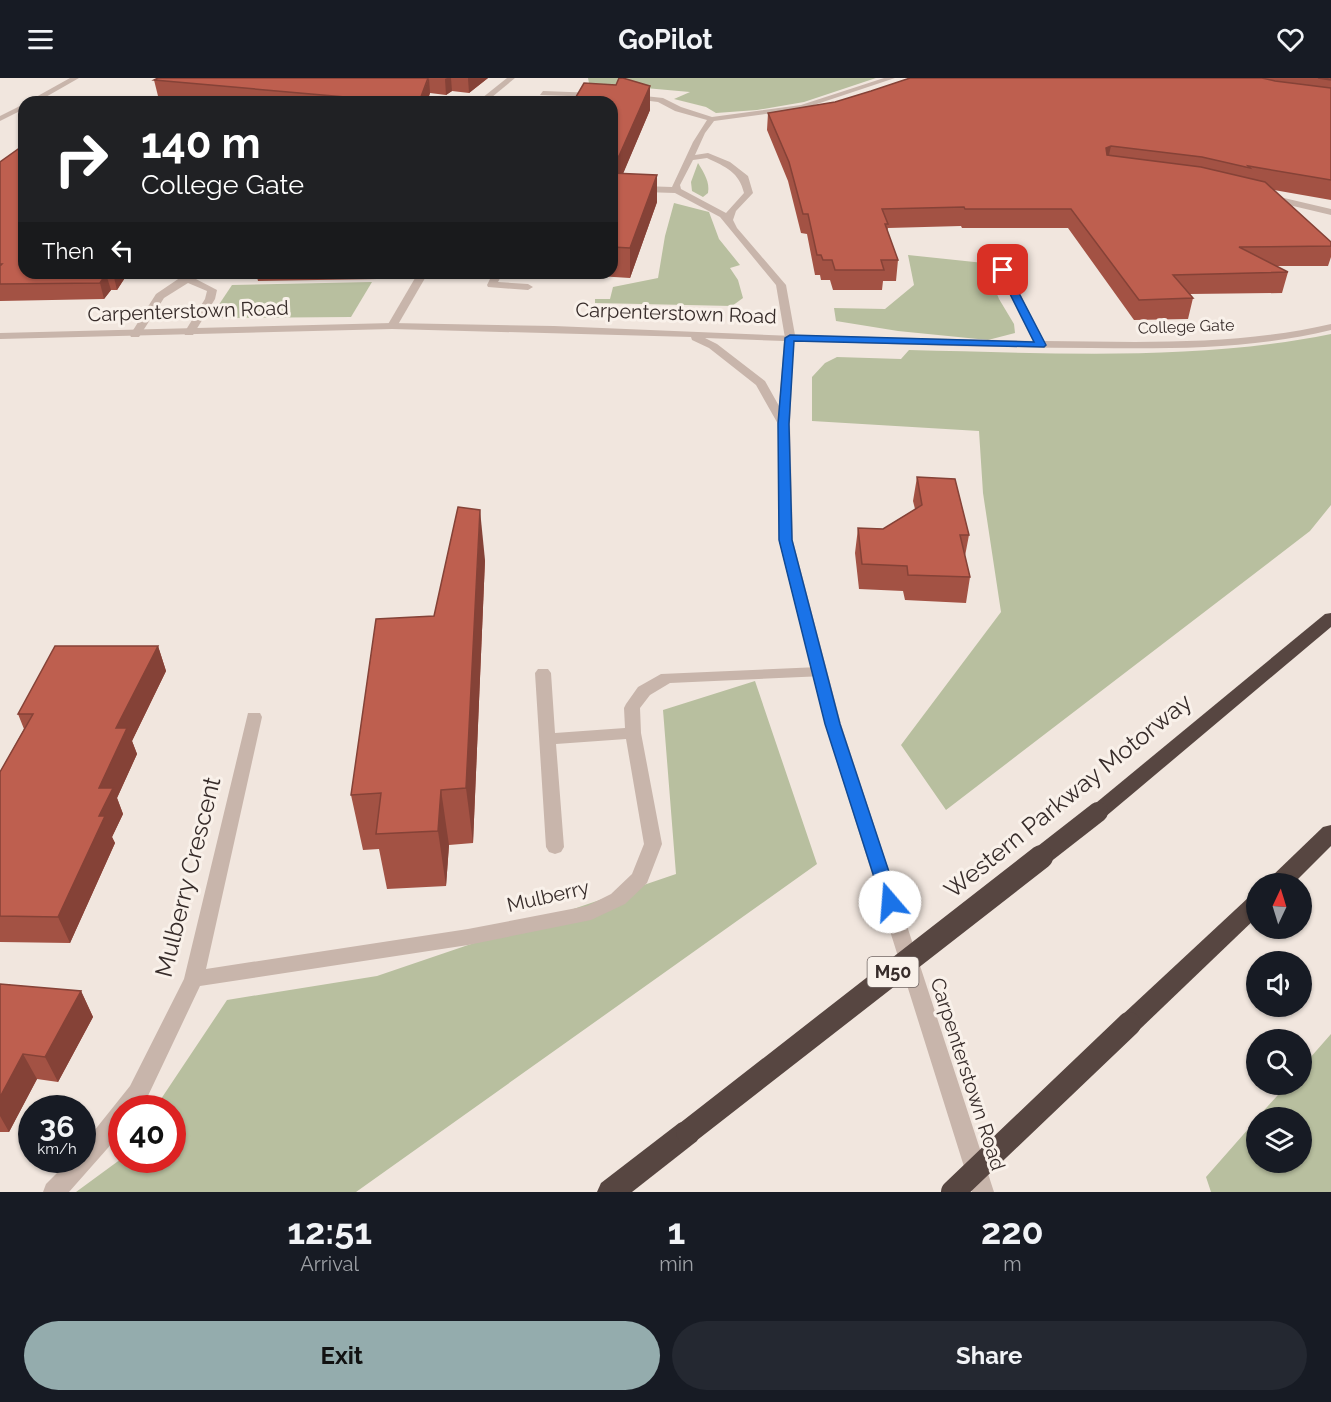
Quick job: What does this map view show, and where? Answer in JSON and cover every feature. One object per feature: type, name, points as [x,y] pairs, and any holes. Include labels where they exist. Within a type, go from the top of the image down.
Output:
[{"type":"highway","name":"Western Parkway Motorway","points":[[611,1192],[1098,812],[1331,618]]},
{"type":"highway","points":[[1289,873],[1331,833]]},
{"type":"highway","points":[[953,1192],[1246,913]]},
{"type":"street","points":[[42,96],[75,78]]},
{"type":"street","points":[[488,96],[511,78]]},
{"type":"street","points":[[625,96],[660,100],[678,109],[712,119],[802,107],[891,78]]},
{"type":"street","points":[[543,93],[603,95]]},
{"type":"street","points":[[0,119],[18,109]]},
{"type":"street","points":[[677,190],[676,185],[687,167],[705,126],[712,119]]},
{"type":"street","points":[[690,158],[708,155],[727,164],[745,178],[749,193],[732,210],[729,218]]},
{"type":"street","points":[[618,188],[677,190],[698,202],[717,208],[729,218],[733,230],[782,285],[790,338]]},
{"type":"street","points":[[1254,194],[1331,212]]},
{"type":"street","points":[[1014,256],[1005,262],[1003,270],[1041,345]]},
{"type":"street","points":[[135,335],[160,296],[186,279]]},
{"type":"street","points":[[189,333],[210,299],[212,290],[195,279]]},
{"type":"street","points":[[392,326],[419,279]]},
{"type":"street","points":[[495,279],[492,285],[528,287]]},
{"type":"street","name":"Carpenterstown Road","points":[[0,336],[135,335],[392,326],[790,338],[784,424],[786,540],[833,724],[983,1192]]},
{"type":"street","name":"College Gate","points":[[790,338],[1041,345],[1150,345],[1303,335],[1331,327]]},
{"type":"street","points":[[687,334],[713,346],[761,383],[784,424]]},
{"type":"street","name":"Mulberry","points":[[194,979],[468,937],[591,913],[618,898],[640,878],[653,844],[633,733],[632,708],[644,691],[667,678],[819,672]]},
{"type":"street","points":[[543,673],[555,847]]},
{"type":"street","name":"Mulberry Crescent","points":[[136,1095],[194,979],[254,717]]},
{"type":"street","points":[[548,739],[633,733]]},
{"type":"street","points":[[54,1192],[108,1133]]},
{"type":"green space","points":[[588,78],[876,78],[804,102],[757,110],[716,113],[706,107],[674,99],[690,92],[589,83]]},
{"type":"green space","points":[[698,163],[708,185],[708,193],[703,197],[692,191],[691,182]]},
{"type":"green space","points":[[674,203],[709,212],[719,239],[740,265],[730,268],[738,280],[743,298],[732,306],[595,303],[595,299],[610,299],[613,287],[658,278],[665,236]]},
{"type":"green space","points":[[908,255],[984,263],[999,299],[1014,324],[1015,333],[988,340],[898,331],[836,321],[834,308],[885,309],[914,285]]},
{"type":"green space","points":[[372,282],[351,317],[210,318],[232,285]]},
{"type":"green space","points":[[1331,334],[1331,505],[1310,531],[946,810],[901,745],[1001,612],[983,493],[979,431],[812,421],[812,377],[825,363],[837,357],[901,359],[909,350],[1067,354],[1174,352],[1227,349]]},
{"type":"green space","points":[[755,681],[817,864],[356,1192],[76,1192],[108,1169],[108,1173],[186,1173],[186,1095],[164,1095],[227,1000],[377,976],[676,874],[663,710]]},
{"type":"green space","points":[[1331,1034],[1331,1192],[1211,1192],[1206,1177],[1246,1132],[1246,1173],[1312,1173],[1312,1107],[1267,1107],[1278,1095],[1312,1095],[1312,1056]]},
{"type":"building","points":[[158,78],[428,78],[421,96],[334,96],[154,80]]},
{"type":"building","points":[[619,78],[623,78],[650,86],[618,156],[618,96],[576,96],[584,83],[616,85]]},
{"type":"building","points":[[910,78],[1262,78],[1331,88],[1331,180],[1248,166],[1250,168],[1202,157],[1111,146],[1106,148],[1107,155],[1201,167],[1265,182],[1331,242],[1331,246],[1239,247],[1288,272],[1173,275],[1193,298],[1139,300],[1071,209],[965,209],[964,207],[882,209],[898,260],[881,260],[884,270],[835,270],[832,260],[823,260],[821,255],[817,255],[808,214],[803,214],[789,162],[768,113],[835,102]]},
{"type":"building","points":[[18,149],[18,279],[103,279],[100,283],[0,284],[2,264],[0,264],[0,162]]},
{"type":"building","points":[[618,173],[657,175],[630,248],[618,247]]},
{"type":"building","points":[[917,477],[955,479],[969,535],[960,535],[970,577],[908,575],[907,566],[862,564],[858,528],[883,529],[922,505]]},
{"type":"building","points":[[458,507],[480,510],[466,788],[441,790],[438,831],[376,834],[381,793],[351,795],[376,619],[434,616]]},
{"type":"building","points":[[55,646],[158,646],[116,728],[127,728],[99,788],[113,788],[99,816],[105,816],[58,917],[0,916],[0,772],[33,714],[18,714]]},
{"type":"building","points":[[0,984],[81,991],[45,1057],[23,1054],[0,1097]]},
{"type":"route","points":[[890,902],[833,724],[786,540],[784,424],[790,338],[1041,345],[1003,270]]}]
